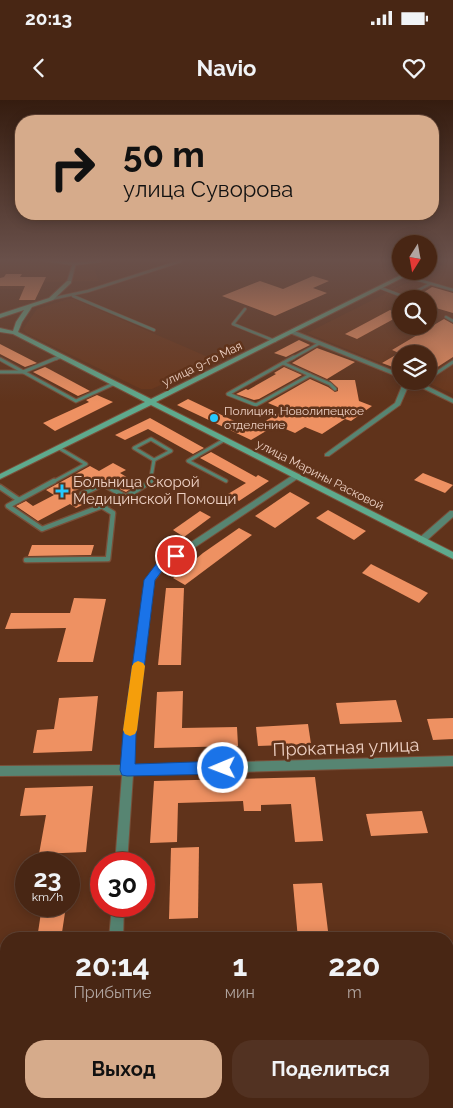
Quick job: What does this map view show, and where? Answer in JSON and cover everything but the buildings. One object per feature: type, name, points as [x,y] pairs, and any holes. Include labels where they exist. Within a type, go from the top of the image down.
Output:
[{"type":"main road","points":[[0,316],[26,308]]},
{"type":"main road","points":[[15,333],[19,322],[28,308]]},
{"type":"main road","name":"улица 9-го Мая","points":[[0,477],[340,308]]},
{"type":"main road","name":"улица Марины Расковой","points":[[0,330],[15,333],[453,556]]},
{"type":"street","points":[[292,332],[392,372]]},
{"type":"street","points":[[327,455],[398,404],[403,390]]},
{"type":"street","points":[[433,390],[453,401]]},
{"type":"street","points":[[122,852],[130,734],[150,580],[160,566],[296,477]]},
{"type":"street","points":[[422,540],[453,513]]},
{"type":"street","name":"Прокатная улица","points":[[0,771],[127,770],[453,761]]},
{"type":"street","points":[[116,932],[117,917]]},
{"type":"lane","points":[[103,308],[154,330]]},
{"type":"lane","points":[[246,309],[233,324],[275,340]]},
{"type":"lane","points":[[446,317],[453,321]]},
{"type":"lane","points":[[310,375],[256,405],[228,394],[320,343]]},
{"type":"lane","points":[[0,372],[23,372],[60,357]]},
{"type":"lane","points":[[0,359],[76,401],[114,384]]},
{"type":"lane","points":[[437,373],[453,362]]},
{"type":"lane","points":[[283,363],[330,384],[335,389]]},
{"type":"lane","points":[[151,439],[171,451],[154,460],[134,448],[151,439]]},
{"type":"lane","points":[[224,440],[188,461],[226,481]]},
{"type":"lane","points":[[59,448],[86,464],[8,506],[42,529],[126,497],[151,482],[154,460]]},
{"type":"lane","points":[[26,560],[108,559],[113,513],[100,507],[82,494],[102,484],[126,497]]},
{"type":"lane","points":[[0,487],[19,500]]},
{"type":"shaded area","points":[[95,308],[215,360],[152,389],[141,389],[26,333],[23,329],[37,309]]},
{"type":"shaded area","points":[[357,308],[392,308],[392,335],[437,335],[437,308],[453,308],[453,394],[437,387],[437,345],[392,345],[392,367],[307,333]]},
{"type":"slow traffic","points":[[130,730],[138,666]]},
{"type":"place","name":"Полиция, Новолипецкое отделение","points":[[214,418]]},
{"type":"place","name":"Больница Скорой Медицинской Помощи","points":[[62,491]]},
{"type":"route","points":[[176,556],[160,566],[150,580],[127,770],[223,768]]}]
